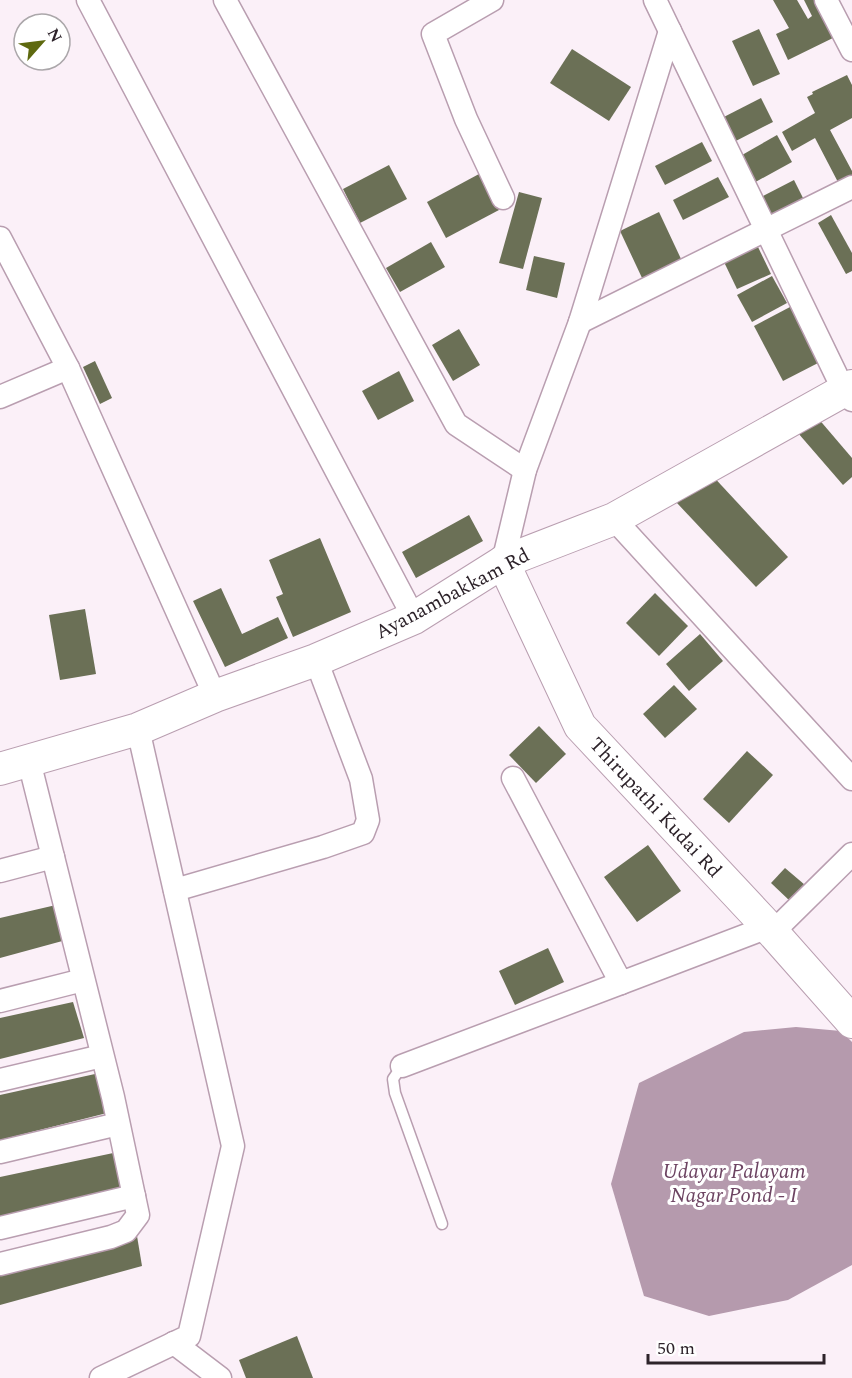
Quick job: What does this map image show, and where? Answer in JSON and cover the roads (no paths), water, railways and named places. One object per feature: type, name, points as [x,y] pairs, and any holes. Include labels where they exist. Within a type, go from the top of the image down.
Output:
[{"type":"street","points":[[88,0],[414,618]]},
{"type":"street","points":[[225,0],[456,424],[525,470]]},
{"type":"street","points":[[492,0],[433,34],[466,119],[503,198]]},
{"type":"street","points":[[655,0],[767,231],[849,392]]},
{"type":"street","points":[[826,0],[852,50]]},
{"type":"street","points":[[503,562],[525,470],[580,322],[670,31]]},
{"type":"street","points":[[580,322],[852,187]]},
{"type":"street","points":[[0,238],[68,368],[215,696]]},
{"type":"street","points":[[0,397],[68,368]]},
{"type":"street","name":"Ayanambakkam Rd","points":[[15,765],[138,729],[215,696],[316,660],[414,618],[503,562],[614,519],[849,392]]},
{"type":"street","points":[[614,519],[852,779]]},
{"type":"street","name":"Thirupathi Kudai Rd","points":[[503,562],[580,726],[771,929],[852,1022]]},
{"type":"street","points":[[175,890],[323,848],[363,833],[368,820],[361,779],[316,660]]},
{"type":"street","points":[[101,1378],[189,1336],[233,1146],[138,729]]},
{"type":"street","points":[[0,1264],[126,1231],[138,1215],[53,857],[15,765]]},
{"type":"street","points":[[513,778],[621,983]]},
{"type":"street","points":[[402,1066],[771,929],[852,854]]},
{"type":"street","points":[[0,871],[53,857]]},
{"type":"street","points":[[0,1001],[83,980]]},
{"type":"street","points":[[0,1080],[102,1056]]},
{"type":"street","points":[[0,1152],[118,1124]]},
{"type":"street","points":[[0,1228],[134,1196]]},
{"type":"street","points":[[174,1343],[216,1376]]},
{"type":"lane","points":[[402,1066],[393,1079],[395,1093],[442,1224]]},
{"type":"water","name":"Udayar Palayam Nagar Pond - I","points":[[796,1027],[841,1031],[852,1042],[852,1265],[788,1300],[709,1316],[644,1296],[611,1184],[639,1083],[744,1032]]}]
